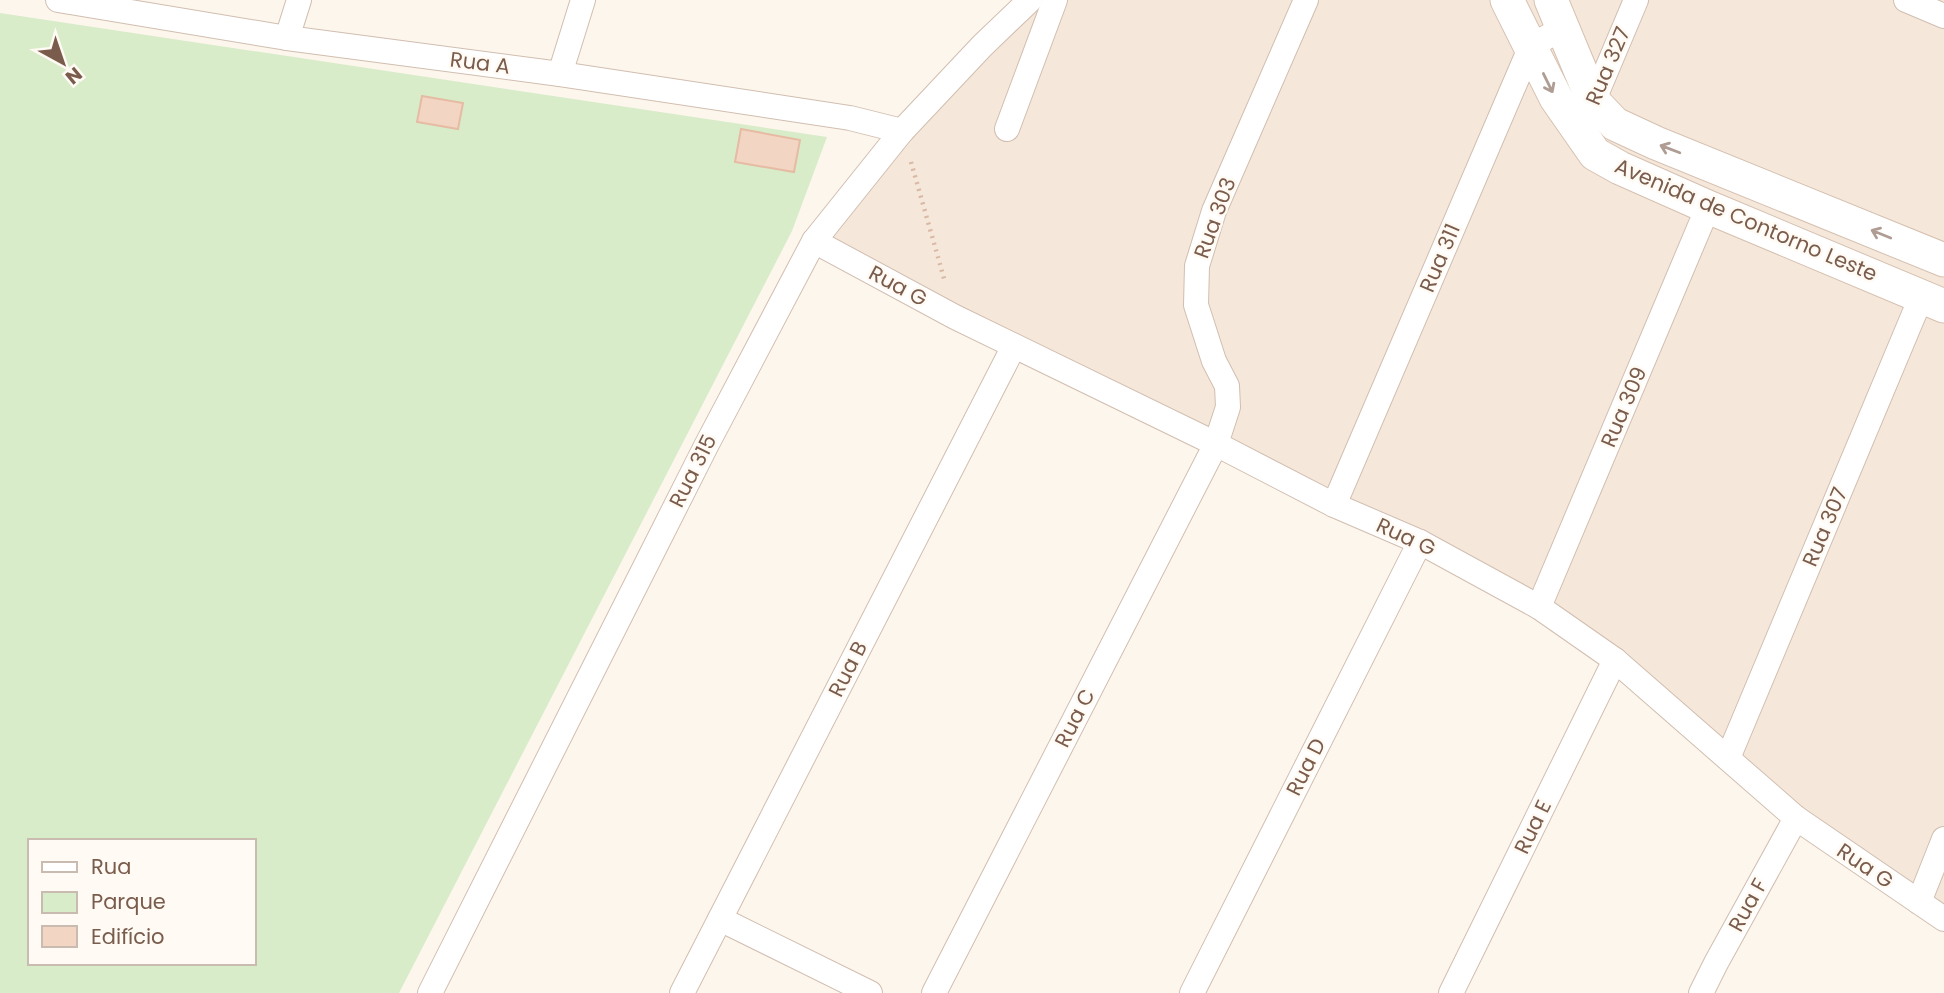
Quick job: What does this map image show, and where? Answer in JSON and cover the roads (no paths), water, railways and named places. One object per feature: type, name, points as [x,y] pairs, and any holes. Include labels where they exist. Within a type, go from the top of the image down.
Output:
[{"type":"street","name":"Rua A","points":[[58,0],[287,38],[560,74],[850,118],[902,131]]},
{"type":"street","points":[[287,38],[299,0]]},
{"type":"street","points":[[560,74],[583,0]]},
{"type":"street","name":"Rua 315","points":[[430,993],[706,446],[814,241],[902,131],[982,46],[1031,0]]},
{"type":"street","points":[[1007,129],[1055,0]]},
{"type":"street","name":"Rua 303","points":[[1216,444],[1228,407],[1227,387],[1214,361],[1196,305],[1197,266],[1214,211],[1306,0]]},
{"type":"street","name":"Avenida de Contorno Leste","points":[[1507,0],[1556,98],[1595,154],[1708,208],[1933,300]]},
{"type":"street","name":"Rua 327","points":[[1580,132],[1636,0]]},
{"type":"street","points":[[1906,0],[1944,16]]},
{"type":"street","points":[[1531,46],[1557,14]]},
{"type":"street","name":"Avenida de Contorno Leste","points":[[1557,14],[1593,101],[1615,124],[1944,260]]},
{"type":"street","name":"Rua 311","points":[[1334,505],[1531,46]]},
{"type":"street","name":"Rua 309","points":[[1539,607],[1708,208]]},
{"type":"street","name":"Rua G","points":[[814,241],[955,317],[1216,444],[1334,505],[1420,542],[1539,607],[1615,660],[1796,818],[1944,919]]},
{"type":"street","name":"Rua 307","points":[[1728,758],[1933,300]]},
{"type":"street","name":"Rua B","points":[[682,993],[1014,346]]},
{"type":"street","name":"Rua C","points":[[934,993],[1216,444]]},
{"type":"street","name":"Rua D","points":[[1192,993],[1420,542]]},
{"type":"street","name":"Rua E","points":[[1451,993],[1615,660]]},
{"type":"street","name":"Rua F","points":[[1701,993],[1796,818]]},
{"type":"street","points":[[1919,902],[1944,839]]},
{"type":"street","points":[[720,919],[870,993]]}]
